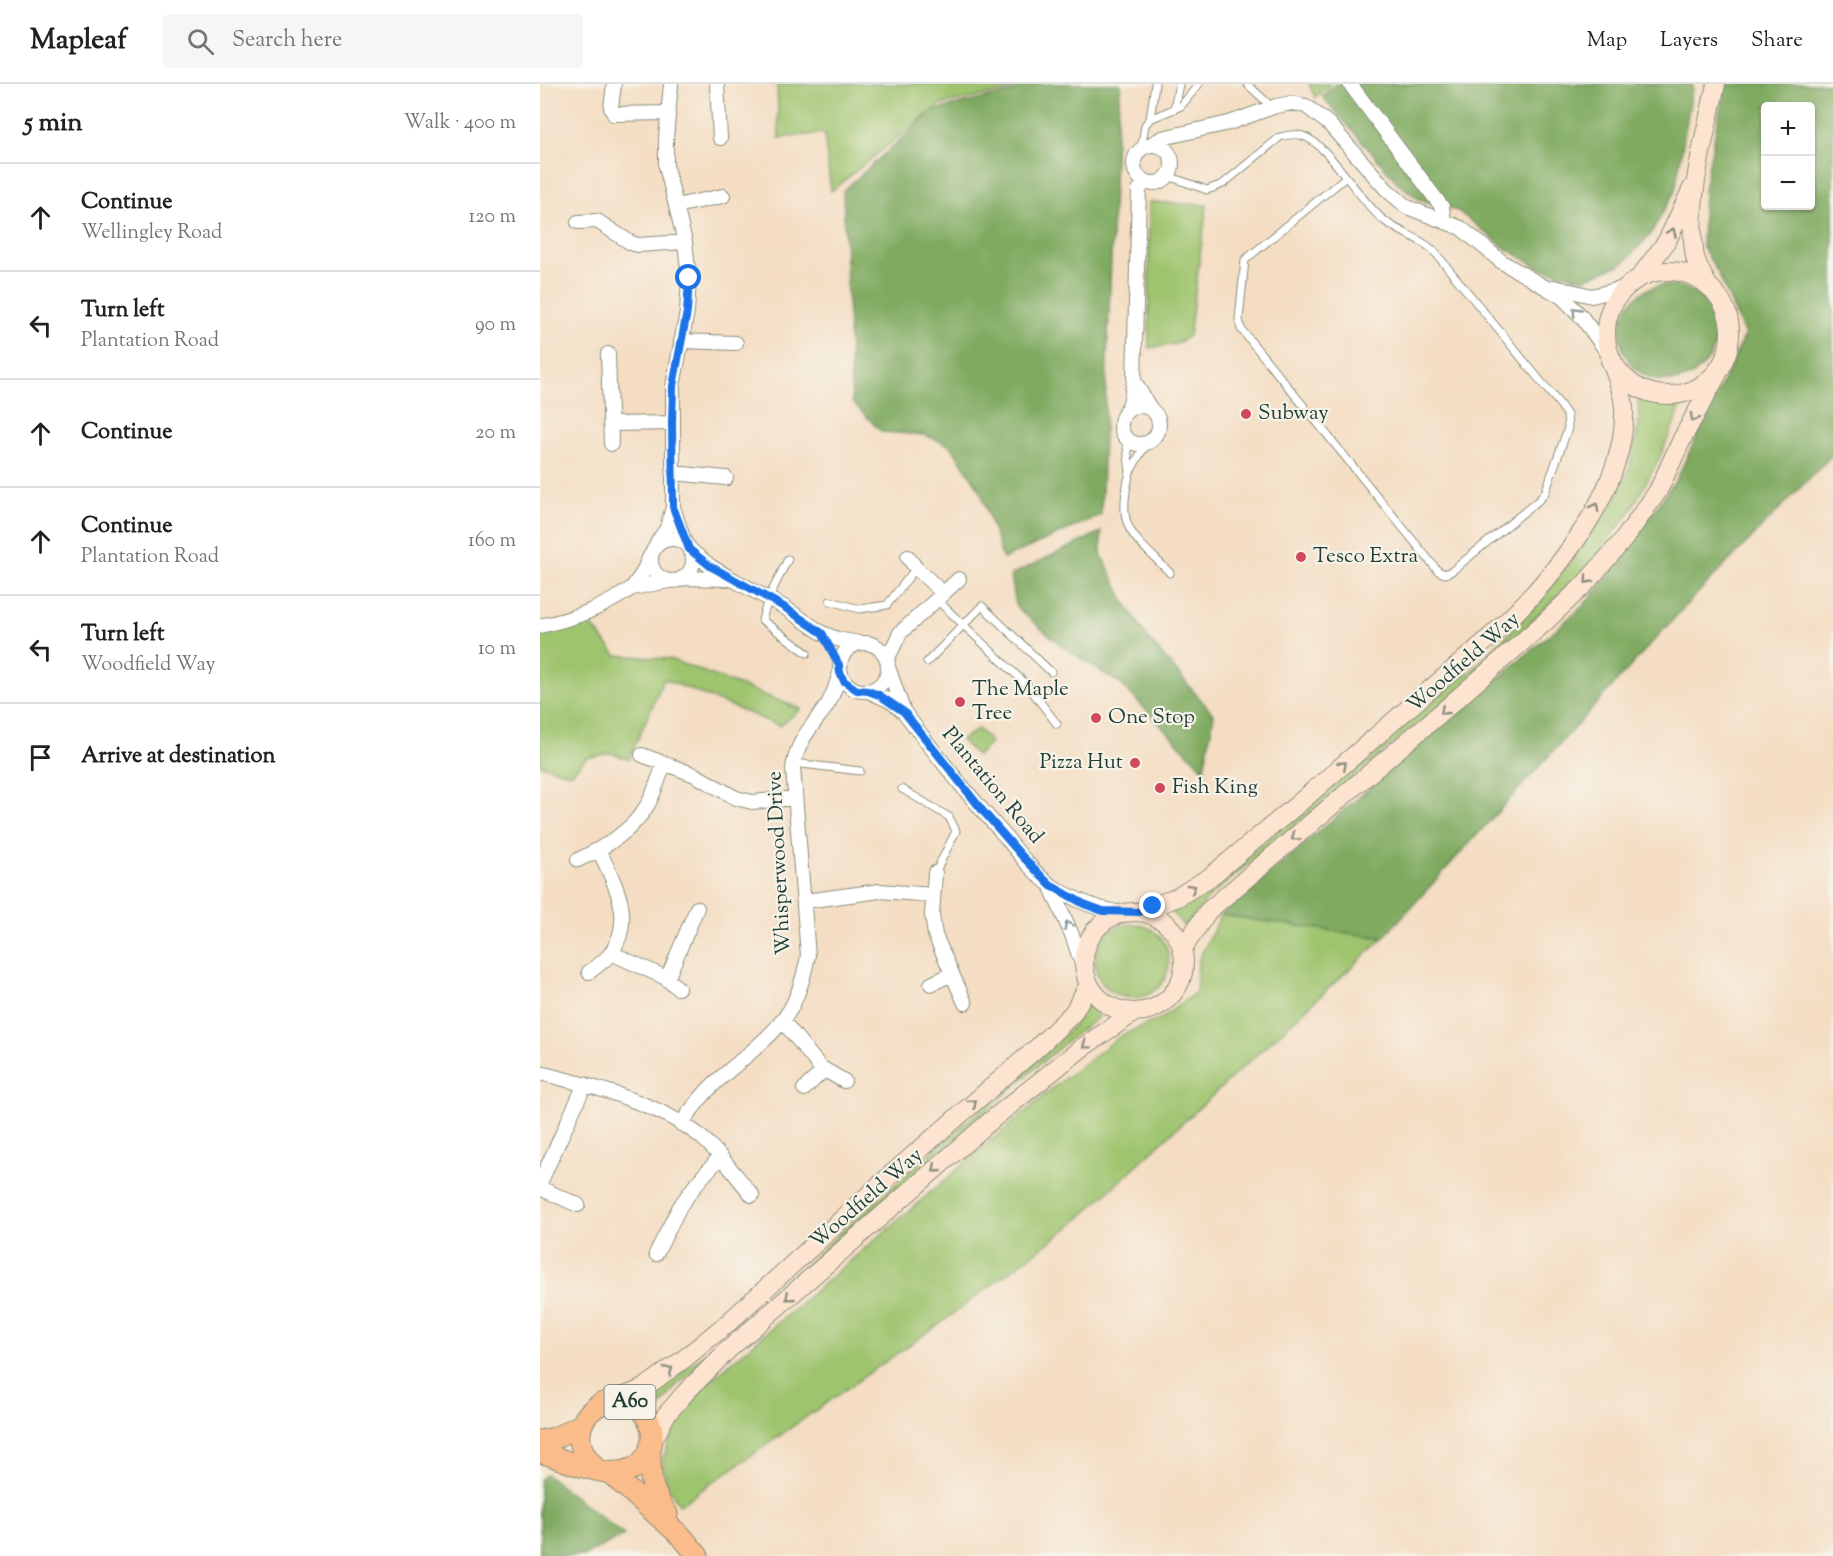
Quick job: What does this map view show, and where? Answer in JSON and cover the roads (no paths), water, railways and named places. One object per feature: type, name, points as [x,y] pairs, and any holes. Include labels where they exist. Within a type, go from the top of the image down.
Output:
[{"type":"main road","name":"A60","points":[[618,1399],[632,1403],[643,1412],[651,1426],[651,1446],[644,1459],[635,1468],[625,1472],[605,1472],[587,1461],[579,1448],[577,1439],[579,1426],[586,1413],[594,1405],[618,1399]]},
{"type":"main road","points":[[540,1441],[555,1438],[579,1426]]},
{"type":"main road","points":[[651,1446],[650,1482],[656,1498],[682,1537],[698,1556]]},
{"type":"main road","points":[[540,1452],[605,1472],[682,1537]]},
{"type":"street","points":[[614,84],[611,108],[614,114],[668,113]]},
{"type":"street","points":[[632,588],[667,528],[673,507],[673,386],[687,312],[689,278],[685,242],[666,166],[671,84]]},
{"type":"street","points":[[717,84],[720,138]]},
{"type":"street","points":[[1350,84],[1442,207],[1444,221]]},
{"type":"street","points":[[1189,133],[1177,143],[1170,169],[1158,183],[1145,182],[1138,176],[1134,165],[1136,155],[1162,138],[1229,123],[1272,107],[1292,103],[1306,106],[1329,124],[1387,190],[1407,207],[1461,228],[1502,262],[1562,297],[1581,316],[1625,380],[1644,392],[1660,396],[1682,394],[1707,383],[1722,366],[1730,342],[1730,319],[1698,268],[1694,251],[1695,181],[1716,84]]},
{"type":"street","points":[[1145,148],[1155,145],[1166,150],[1170,169]]},
{"type":"street","points":[[1640,277],[1667,241],[1695,181]]},
{"type":"street","points":[[1134,381],[1157,416],[1160,426],[1158,433],[1151,441],[1138,444],[1126,438],[1121,426],[1130,404],[1134,381],[1139,190],[1145,182]]},
{"type":"street","points":[[676,206],[723,196]]},
{"type":"street","points":[[578,222],[597,221],[631,243],[638,245],[685,242]]},
{"type":"street","points":[[1609,356],[1605,333],[1611,306],[1624,288],[1640,277],[1653,272],[1674,270],[1689,274],[1708,285]]},
{"type":"street","points":[[1534,282],[1592,296],[1624,288]]},
{"type":"street","points":[[681,341],[736,343]]},
{"type":"street","points":[[608,354],[611,444]]},
{"type":"street","name":"Woodfield Way","points":[[1131,913],[1178,897],[1210,877],[1478,648],[1533,595],[1565,556],[1587,521],[1610,478],[1621,444],[1624,406],[1609,356]]},
{"type":"street","name":"Woodfield Way","points":[[1182,950],[1208,911],[1443,711],[1584,585],[1624,539],[1658,491],[1683,437],[1722,366]]},
{"type":"street","points":[[1124,415],[1133,407],[1150,408]]},
{"type":"street","points":[[611,424],[672,423]]},
{"type":"street","points":[[673,473],[726,478]]},
{"type":"street","points":[[540,626],[594,611],[632,588],[676,579],[688,574],[692,564],[692,552],[687,546],[673,507]]},
{"type":"street","points":[[732,579],[660,577],[651,566],[653,551],[668,539],[676,539],[710,566],[768,599],[822,633],[837,639],[864,643],[881,650],[887,663]]},
{"type":"street","points":[[912,563],[940,596]]},
{"type":"street","points":[[840,669],[845,652],[853,645],[881,641],[900,633],[958,579]]},
{"type":"street","points":[[822,633],[844,681],[850,687],[863,691],[881,683],[886,676],[887,663],[900,633]]},
{"type":"street","name":"Plantation Road","points":[[887,663],[904,712]]},
{"type":"street","name":"Whisperwood Drive","points":[[681,1124],[712,1085],[771,1033],[782,1020],[798,993],[808,956],[805,901],[794,798],[794,763],[801,739],[826,707],[834,692],[840,669]]},
{"type":"street","name":"Plantation Road","points":[[863,691],[892,702],[904,712],[982,810],[1050,885],[1103,911],[1131,913]]},
{"type":"street","name":"Whisperwood Drive","points":[[826,707],[863,691]]},
{"type":"street","points":[[642,754],[696,775],[736,798],[752,802],[794,798]]},
{"type":"street","points":[[578,860],[617,838],[640,815],[648,803],[664,764]]},
{"type":"street","points":[[590,972],[611,953],[623,920],[618,891],[599,850]]},
{"type":"street","points":[[935,873],[932,915],[935,935],[964,1003]]},
{"type":"street","name":"Plantation Road","points":[[1050,885],[1072,935],[1086,975]]},
{"type":"street","points":[[805,901],[880,891],[933,895]]},
{"type":"street","points":[[611,953],[672,984],[697,908]]},
{"type":"street","points":[[1131,913],[1156,917],[1170,927],[1179,941],[1184,967],[1179,984],[1167,1000],[1152,1009],[1135,1012],[1108,1005],[1095,994],[1086,975],[1086,950],[1091,937],[1100,925],[1113,917],[1131,913]]},
{"type":"street","points":[[931,984],[952,974]]},
{"type":"street","name":"Woodfield Way","points":[[618,1399],[644,1388],[730,1321],[894,1172],[1038,1047],[1073,1013],[1086,975]]},
{"type":"street","name":"Woodfield Way","points":[[651,1446],[666,1415],[684,1393],[729,1349],[995,1117],[1083,1047],[1135,1012]]},
{"type":"street","points":[[782,1020],[819,1067],[844,1081]]},
{"type":"street","points":[[804,1089],[824,1070]]},
{"type":"street","points":[[540,1073],[585,1084],[665,1114],[701,1137],[752,1196]]},
{"type":"street","points":[[540,1183],[585,1084]]},
{"type":"street","points":[[656,1254],[680,1206],[720,1157]]},
{"type":"street","points":[[540,1188],[578,1205]]},
{"type":"lane","points":[[1150,119],[1155,84]]},
{"type":"lane","points":[[1174,110],[1179,84]]},
{"type":"lane","points":[[1145,148],[1145,125],[1150,119],[1181,106],[1199,84]]},
{"type":"lane","points":[[1246,84],[1272,107]]},
{"type":"lane","points":[[1170,169],[1207,190],[1224,184],[1280,137],[1291,134],[1315,142],[1346,177],[1368,205],[1385,221],[1421,240],[1433,250],[1567,415],[1568,428],[1545,493],[1452,571],[1445,574],[1438,571],[1241,329],[1239,319],[1245,260],[1346,177]]},
{"type":"lane","points":[[1126,438],[1130,472],[1123,516],[1134,537],[1170,573]]},
{"type":"lane","points":[[1130,472],[1142,451],[1151,441]]},
{"type":"lane","points":[[788,559],[768,599],[762,620],[807,653]]},
{"type":"lane","points":[[830,601],[860,609],[887,605],[912,563]]},
{"type":"lane","points":[[940,596],[963,624],[1028,685],[1057,724]]},
{"type":"lane","points":[[927,662],[982,606],[1051,672]]},
{"type":"lane","points":[[794,763],[860,771]]},
{"type":"lane","points":[[902,789],[949,817],[956,831],[935,873]]},
{"type":"place","name":"Subway","points":[[1246,414]]},
{"type":"place","name":"Tesco Extra","points":[[1301,557]]},
{"type":"place","name":"The Maple Tree","points":[[960,702]]},
{"type":"place","name":"One Stop","points":[[1096,718]]},
{"type":"place","name":"Pizza Hut","points":[[1135,763]]},
{"type":"place","name":"Fish King","points":[[1160,788]]}]
